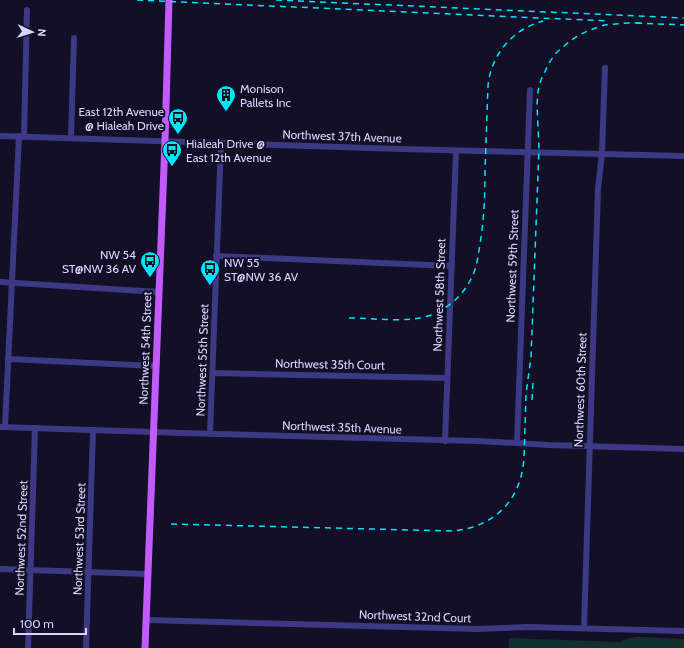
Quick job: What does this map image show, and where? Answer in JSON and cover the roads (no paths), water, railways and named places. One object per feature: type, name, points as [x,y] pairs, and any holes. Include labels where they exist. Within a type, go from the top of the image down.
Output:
[{"type":"main road","name":"Northwest 54th Street","points":[[145,648],[165,141],[169,0]]},
{"type":"street","points":[[2,427],[8,359],[27,10]]},
{"type":"street","points":[[71,138],[74,38]]},
{"type":"street","name":"Northwest 60th Street","points":[[584,628],[598,189],[602,153],[605,68]]},
{"type":"street","name":"Northwest 59th Street","points":[[517,442],[530,90]]},
{"type":"street","name":"Northwest 37th Avenue","points":[[0,136],[221,144],[684,156]]},
{"type":"street","name":"Northwest 55th Street","points":[[210,434],[221,144]]},
{"type":"street","name":"Northwest 58th Street","points":[[445,440],[456,150]]},
{"type":"street","points":[[216,256],[452,266]]},
{"type":"street","points":[[0,282],[158,292]]},
{"type":"street","points":[[8,359],[155,366]]},
{"type":"street","name":"Northwest 35th Court","points":[[213,373],[447,378]]},
{"type":"street","name":"Northwest 35th Avenue","points":[[2,427],[684,448]]},
{"type":"street","name":"Northwest 52nd Street","points":[[28,648],[35,428]]},
{"type":"street","name":"Northwest 53rd Street","points":[[86,648],[94,430]]},
{"type":"street","points":[[0,569],[148,574]]},
{"type":"street","name":"Northwest 32nd Court","points":[[146,620],[478,629],[527,626],[684,630]]},
{"type":"railway","points":[[137,0],[608,21]]},
{"type":"railway","points":[[276,0],[684,18]]},
{"type":"railway","points":[[349,318],[400,320],[428,316],[453,302],[467,286],[476,266],[482,226],[488,86],[490,74],[494,63],[505,44],[522,30],[543,21]]},
{"type":"railway","points":[[636,23],[684,25]]},
{"type":"railway","points":[[171,524],[452,531],[463,530],[484,523],[509,502],[519,483],[524,459],[526,394],[531,357],[539,148],[537,105],[538,91],[541,80],[549,63],[556,53],[579,35],[604,25],[642,23]]},
{"type":"railway","points":[[532,400],[533,382]]},
{"type":"place","name":"Monison Pallets Inc","points":[[226,112]]},
{"type":"place","name":"East 12th Avenue @ Hialeah Drive","points":[[178,135]]},
{"type":"place","name":"Hialeah Drive @ East 12th Avenue","points":[[172,167]]},
{"type":"place","name":"NW 54 ST@NW 36 AV","points":[[150,278]]},
{"type":"place","name":"NW 55 ST@NW 36 AV","points":[[210,286]]}]
